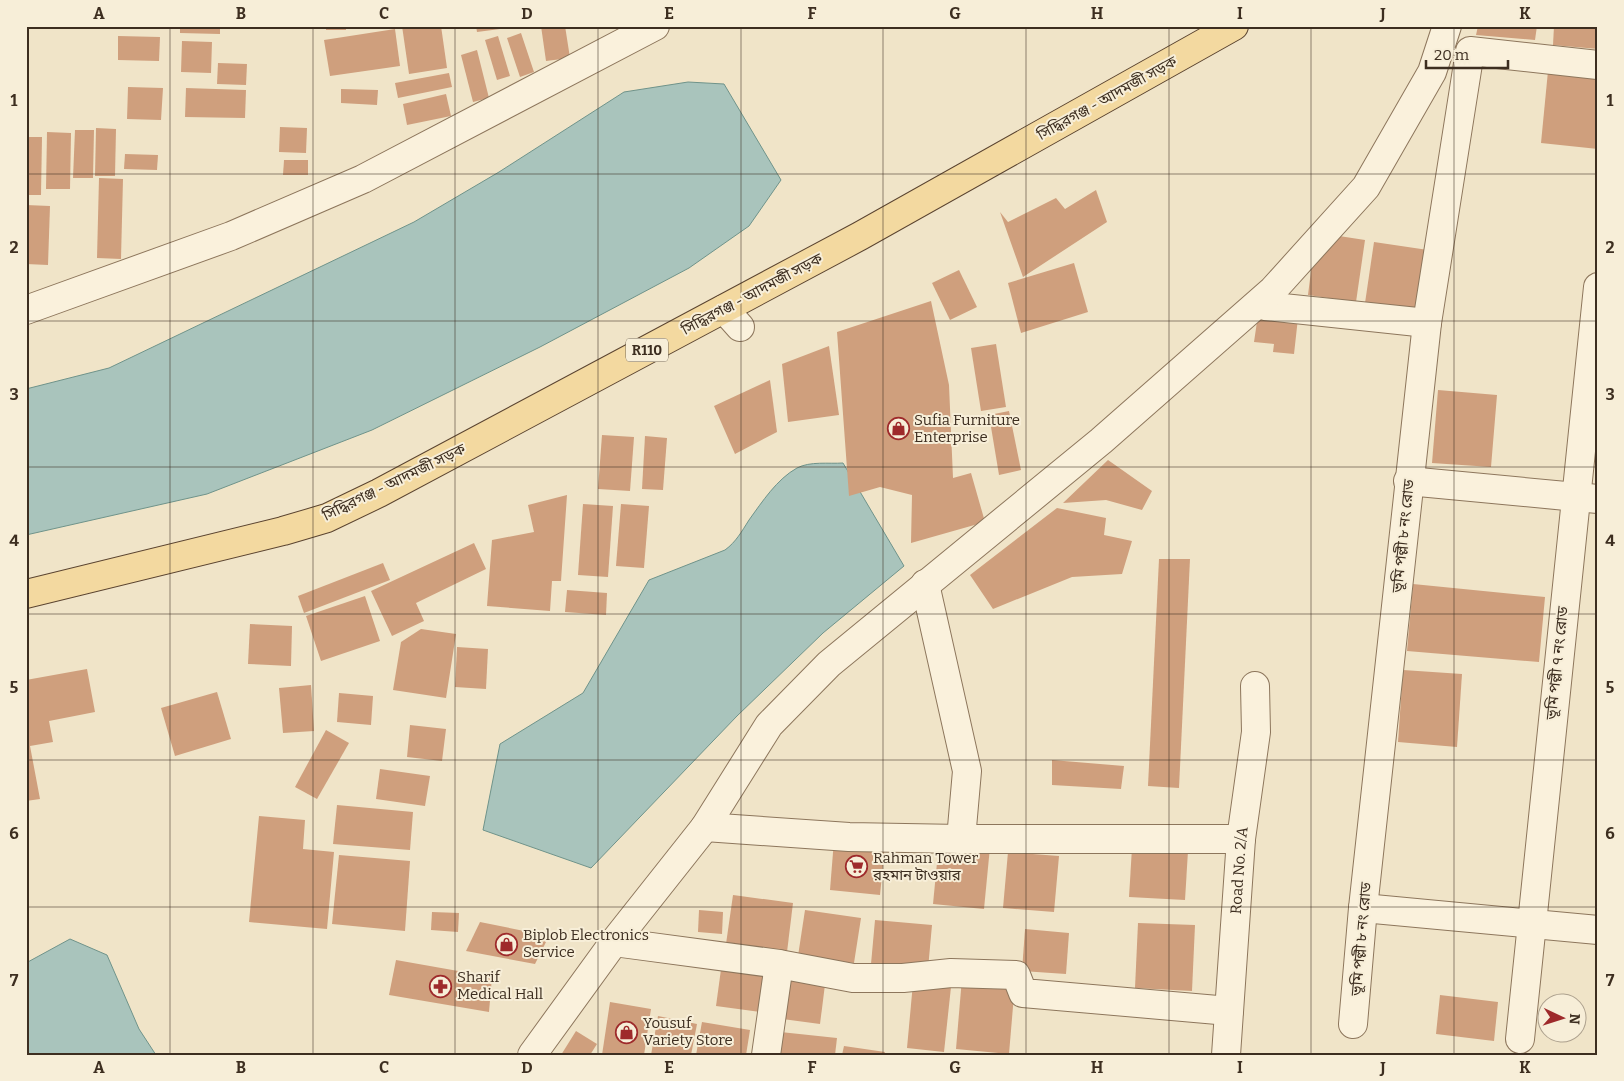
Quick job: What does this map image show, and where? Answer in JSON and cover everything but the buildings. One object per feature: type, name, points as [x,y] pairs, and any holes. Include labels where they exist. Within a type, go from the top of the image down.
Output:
[{"type":"main road","name":"সিদ্ধিরগঞ্জ - আদমজী সড়ক","points":[[26,594],[282,531],[327,518],[732,318],[860,236],[1234,26]]},
{"type":"street","points":[[26,310],[231,236],[363,179],[655,26]]},
{"type":"street","points":[[532,1055],[614,942],[705,827],[769,725],[829,664],[1101,441],[1273,290],[1366,187],[1432,72],[1448,26]]},
{"type":"street","name":"ভূমি পল্লী ৮ নং রোড","points":[[1353,1024],[1363,908],[1408,480],[1427,323],[1470,51],[1598,65]]},
{"type":"street","name":"ভূমি পল্লী ৭ নং রোড","points":[[1520,1039],[1530,924],[1586,498],[1598,287]]},
{"type":"street","points":[[1265,306],[1427,323]]},
{"type":"street","points":[[1408,480],[1586,498]]},
{"type":"street","points":[[925,584],[967,771],[961,838]]},
{"type":"street","name":"Road No. 2/A","points":[[1226,1055],[1241,839],[1256,732],[1255,686]]},
{"type":"street","points":[[705,827],[849,837],[1241,839]]},
{"type":"street","points":[[1363,908],[1598,930]]},
{"type":"street","points":[[614,942],[779,964],[853,978],[903,978],[951,972],[1016,975],[1023,993],[1229,1011]]},
{"type":"street","points":[[766,1055],[779,964]]},
{"type":"water","points":[[688,82],[724,84],[781,180],[749,226],[689,268],[540,347],[372,430],[207,494],[26,535],[26,389],[109,368],[414,222],[499,172],[624,92]]},
{"type":"water","points":[[843,463],[904,566],[823,633],[737,716],[591,868],[483,830],[500,744],[583,693],[649,580],[725,550],[738,536],[770,491],[797,468],[814,464]]},
{"type":"water","points":[[70,939],[107,955],[139,1029],[156,1055],[26,1055],[26,963]]},
{"type":"place","name":"Sufia Furniture Enterprise","points":[[898,429]]},
{"type":"place","name":"Rahman Tower রহমান টাওয়ার","points":[[857,867]]},
{"type":"place","name":"Biplob Electronics Service","points":[[507,944]]},
{"type":"place","name":"Sharif Medical Hall","points":[[441,986]]},
{"type":"place","name":"Yousuf Variety Store","points":[[627,1032]]}]
